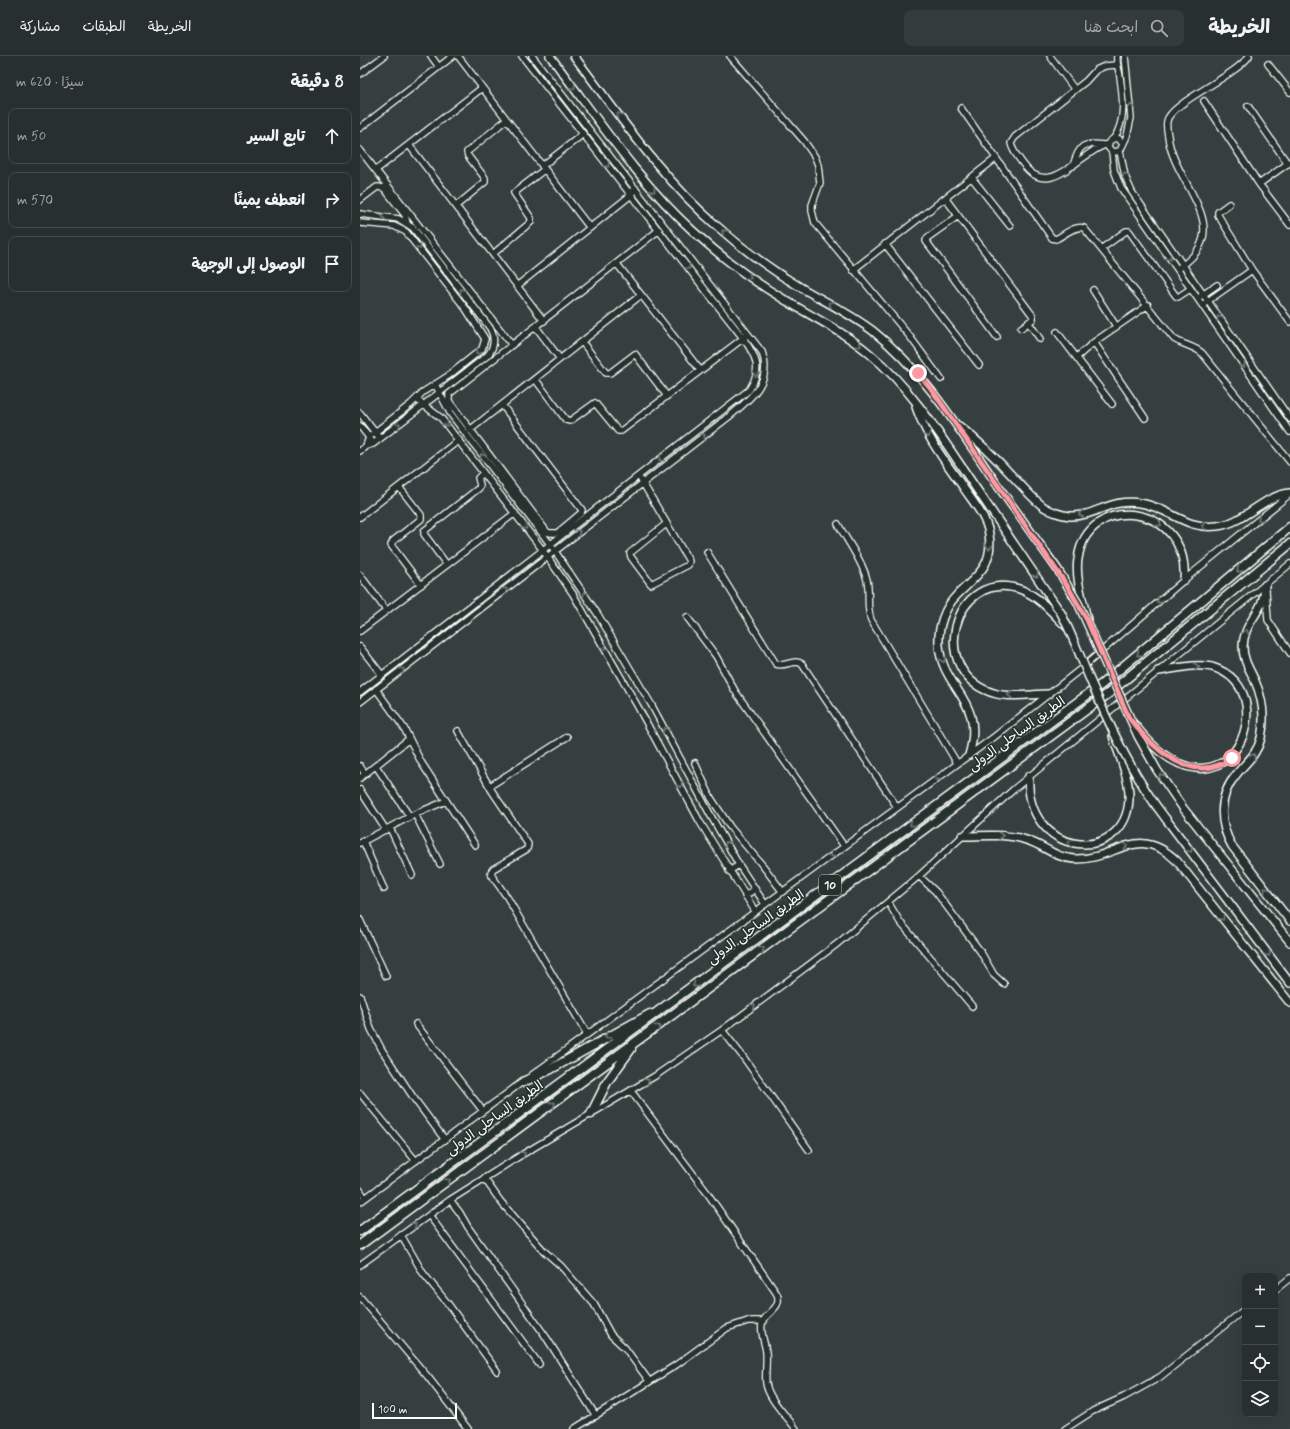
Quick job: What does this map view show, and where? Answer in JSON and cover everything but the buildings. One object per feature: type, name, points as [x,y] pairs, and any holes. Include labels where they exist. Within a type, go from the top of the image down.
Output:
[{"type":"highway","name":"الطريق الساحلى الدولى","points":[[360,1231],[1102,684],[1290,528]]},
{"type":"highway","name":"الطريق الساحلى الدولى","points":[[360,1245],[1109,693],[1290,544]]},
{"type":"highway","points":[[523,1082],[551,1069],[620,1029],[667,1006]]},
{"type":"highway","points":[[590,1114],[607,1082],[634,1044]]},
{"type":"main road","points":[[550,56],[650,188],[691,230],[757,282],[860,346],[893,375],[913,399],[1041,582],[1069,628],[1111,727],[1140,780],[1166,819],[1290,982]]},
{"type":"main road","points":[[574,56],[665,175],[723,232],[762,262],[805,290],[849,315],[883,340],[918,373],[1058,570],[1087,620],[1129,718],[1157,770],[1183,808],[1290,942]]},
{"type":"main road","points":[[913,399],[928,436],[980,512],[989,536],[988,552],[983,568],[973,582],[956,595],[950,604],[944,614],[939,635],[939,646],[945,667],[966,700],[971,714],[973,734],[969,755]]},
{"type":"main road","points":[[954,422],[991,453],[1041,505],[1059,514],[1077,516],[1113,504],[1134,502],[1155,506],[1189,524],[1204,527],[1217,526],[1242,518],[1270,499],[1290,494]]},
{"type":"main road","points":[[1087,620],[1078,571],[1079,552],[1087,535],[1095,527],[1110,518],[1131,514],[1149,518],[1158,522],[1170,532],[1182,554],[1184,580]]},
{"type":"main road","points":[[1265,585],[1263,603],[1247,628],[1243,645],[1246,662],[1258,688],[1262,703],[1263,720],[1261,737],[1256,753],[1235,776],[1227,788],[1223,802],[1222,815],[1226,834],[1232,846],[1290,921]]},
{"type":"main road","points":[[1049,694],[998,694],[981,688],[967,676],[958,661],[954,644],[955,626],[966,605],[982,592],[992,589],[1013,588],[1032,595],[1069,628]]},
{"type":"main road","points":[[1129,718],[1160,750],[1189,767],[1202,769],[1215,767],[1227,761],[1237,753],[1245,743],[1250,730],[1252,718],[1248,699],[1238,683],[1229,675],[1217,669],[1198,666],[1158,671]]},
{"type":"main road","points":[[1029,776],[1029,791],[1035,811],[1042,824],[1059,839],[1076,844],[1093,843],[1109,836],[1118,828],[1127,812],[1129,795],[1111,727]]},
{"type":"main road","points":[[962,836],[1018,838],[1032,842],[1057,855],[1075,859],[1095,856],[1138,843],[1151,845],[1163,850],[1177,861],[1290,1003]]},
{"type":"street","points":[[360,74],[384,56]]},
{"type":"street","points":[[431,56],[439,67]]},
{"type":"street","points":[[360,128],[453,56]]},
{"type":"street","points":[[458,56],[590,228]]},
{"type":"street","points":[[435,384],[450,413],[540,526],[547,532],[553,534],[570,525],[638,476],[726,408],[749,390],[757,376],[756,358],[744,338],[522,56]]},
{"type":"street","points":[[360,702],[731,415],[757,391],[765,371],[762,352],[532,56]]},
{"type":"street","points":[[730,56],[804,141],[815,157],[818,165],[820,183],[812,205],[813,218],[819,228],[911,338],[941,379]]},
{"type":"street","points":[[1050,56],[1075,90]]},
{"type":"street","points":[[1176,269],[1192,258],[1198,251],[1203,238],[1204,223],[1199,205],[1175,163],[1168,139],[1167,121],[1173,111],[1223,78],[1249,56]]},
{"type":"street","points":[[1117,60],[1123,117],[1121,125],[1114,138],[1106,145],[1054,177],[1038,176],[1031,173],[1013,150],[1011,143],[1015,137],[1075,90],[1100,67],[1117,60],[1125,57],[1131,118],[1130,127],[1120,151],[1125,176],[1132,192],[1290,419]]},
{"type":"street","points":[[1268,64],[1290,92]]},
{"type":"street","points":[[1119,72],[1127,70]]},
{"type":"street","points":[[376,170],[482,88]]},
{"type":"street","points":[[1204,101],[1259,184],[1290,225]]},
{"type":"street","points":[[1248,106],[1289,163],[1259,184]]},
{"type":"street","points":[[961,108],[995,159],[1052,238],[1056,239],[1073,229],[1082,227],[1148,305],[1174,339],[1180,343],[1196,348],[1202,353],[1290,462]]},
{"type":"street","points":[[456,206],[486,182],[485,178],[468,156],[467,152],[506,120]]},
{"type":"street","points":[[493,254],[531,222],[531,218],[514,193],[583,134]]},
{"type":"street","points":[[1114,138],[1119,139],[1122,144]]},
{"type":"street","points":[[591,145],[598,140]]},
{"type":"street","points":[[1073,166],[1077,151],[1086,144],[1106,145],[1112,152],[1115,175],[1126,196],[1290,432]]},
{"type":"street","points":[[409,145],[544,321]]},
{"type":"street","points":[[360,150],[512,345]]},
{"type":"street","points":[[1112,152],[1120,151]]},
{"type":"street","points":[[853,270],[995,159]]},
{"type":"street","points":[[972,178],[1010,226]]},
{"type":"street","points":[[360,200],[377,187],[384,188],[404,214],[407,223],[473,305],[493,333],[494,345],[492,350],[482,364],[448,396],[449,401],[540,526],[550,544],[597,613],[651,704],[689,777],[739,865],[765,904]]},
{"type":"street","points":[[517,286],[631,195],[636,188]]},
{"type":"street","points":[[1126,196],[1132,192]]},
{"type":"street","points":[[945,198],[1034,316],[1029,323],[1021,328]]},
{"type":"street","points":[[1229,204],[1218,212],[1218,215],[1252,270],[1290,322]]},
{"type":"street","points":[[360,214],[389,216],[407,223]]},
{"type":"street","points":[[1142,219],[1148,215]]},
{"type":"street","points":[[958,216],[927,238],[926,241],[997,337]]},
{"type":"street","points":[[360,223],[394,226],[402,229],[420,248],[484,335],[484,346],[369,437],[366,446]]},
{"type":"street","points":[[402,229],[407,223]]},
{"type":"street","points":[[360,450],[373,444],[440,392],[512,345],[659,230]]},
{"type":"street","points":[[1101,249],[1126,231],[1130,231],[1176,296],[1178,297],[1190,289]]},
{"type":"street","points":[[1159,244],[1165,240]]},
{"type":"street","points":[[885,244],[979,365]]},
{"type":"street","points":[[617,264],[700,370]]},
{"type":"street","points":[[1201,305],[1252,270]]},
{"type":"street","points":[[1197,299],[1217,285]]},
{"type":"street","points":[[1093,290],[1116,326]]},
{"type":"street","points":[[470,430],[641,295]]},
{"type":"street","points":[[466,310],[473,305]]},
{"type":"street","points":[[1077,357],[1094,342],[1148,305]]},
{"type":"street","points":[[1029,323],[1040,339]]},
{"type":"street","points":[[536,326],[560,359]]},
{"type":"street","points":[[493,333],[499,328]]},
{"type":"street","points":[[1057,332],[1112,404]]},
{"type":"street","points":[[535,379],[566,420],[570,421],[595,403],[619,432],[748,334]]},
{"type":"street","points":[[582,342],[606,373],[610,373],[632,355],[637,356],[667,396]]},
{"type":"street","points":[[1094,342],[1145,418]]},
{"type":"street","points":[[416,399],[441,418],[547,556],[588,618],[729,871],[755,911]]},
{"type":"street","points":[[360,692],[550,544],[582,513],[582,507],[502,405]]},
{"type":"street","points":[[726,408],[731,415]]},
{"type":"street","points":[[360,413],[380,439]]},
{"type":"street","points":[[360,426],[373,444]]},
{"type":"street","points":[[360,517],[459,440]]},
{"type":"street","points":[[447,565],[424,534],[424,531],[479,488],[480,485],[478,478],[483,473]]},
{"type":"street","points":[[638,476],[689,563],[651,584],[631,558],[630,554],[666,524]]},
{"type":"street","points":[[399,487],[421,517],[393,541],[391,545],[421,585]]},
{"type":"street","points":[[360,1202],[969,755],[1082,668],[1184,580],[1290,494]]},
{"type":"street","points":[[360,632],[386,610],[515,513]]},
{"type":"street","points":[[838,524],[864,572],[867,583],[868,607],[871,620],[957,763]]},
{"type":"street","points":[[707,552],[776,664],[784,666],[795,662],[802,664],[897,807]]},
{"type":"street","points":[[360,1265],[450,1200],[590,1114],[631,1091],[722,1030],[838,944],[919,876],[1029,776],[1290,564]]},
{"type":"street","points":[[360,574],[386,610]]},
{"type":"street","points":[[1265,585],[1268,620],[1290,653]]},
{"type":"street","points":[[588,618],[597,613]]},
{"type":"street","points":[[687,617],[716,656],[736,691],[844,846]]},
{"type":"street","points":[[360,647],[379,677],[382,685]]},
{"type":"street","points":[[376,689],[404,728],[446,802],[476,845]]},
{"type":"street","points":[[458,731],[490,786],[528,844],[527,849],[494,869],[491,872],[492,876],[507,897],[587,1034]]},
{"type":"street","points":[[490,786],[567,737]]},
{"type":"street","points":[[360,766],[363,776],[409,739]]},
{"type":"street","points":[[695,763],[711,798],[730,827],[782,891]]},
{"type":"street","points":[[376,766],[413,816],[440,864]]},
{"type":"street","points":[[360,790],[388,829],[412,875]]},
{"type":"street","points":[[384,890],[361,842],[413,816],[446,802]]},
{"type":"street","points":[[729,871],[739,865]]},
{"type":"street","points":[[919,876],[936,892],[980,950],[994,976],[1004,984]]},
{"type":"street","points":[[744,896],[755,889]]},
{"type":"street","points":[[888,902],[900,922],[972,1006]]},
{"type":"street","points":[[360,920],[386,976]]},
{"type":"street","points":[[360,996],[371,1029],[382,1050],[445,1140]]},
{"type":"street","points":[[416,1024],[483,1112]]},
{"type":"street","points":[[722,1030],[744,1058],[809,1150]]},
{"type":"street","points":[[631,1091],[708,1194],[777,1294],[779,1302],[764,1321],[762,1326],[766,1356],[766,1384],[774,1399],[796,1429]]},
{"type":"street","points":[[360,1093],[416,1161]]},
{"type":"street","points":[[484,1178],[501,1202],[544,1251],[560,1266],[594,1304],[612,1335],[625,1348],[649,1381]]},
{"type":"street","points":[[360,1190],[366,1198]]},
{"type":"street","points":[[450,1200],[546,1337],[596,1416]]},
{"type":"street","points":[[428,1215],[539,1364]]},
{"type":"street","points":[[401,1235],[423,1274],[449,1305],[481,1352],[497,1371]]},
{"type":"street","points":[[1278,1288],[1290,1278]]},
{"type":"street","points":[[360,1297],[419,1365],[468,1429]]},
{"type":"street","points":[[1065,1429],[1093,1411],[1124,1397],[1160,1377],[1242,1311]]},
{"type":"street","points":[[574,1429],[687,1357],[727,1328],[748,1321],[764,1321]]},
{"type":"route","points":[[918,373],[930,387],[1058,570],[1087,620],[1129,718],[1136,727],[1160,750],[1179,762],[1195,769],[1215,767],[1232,758]]}]
